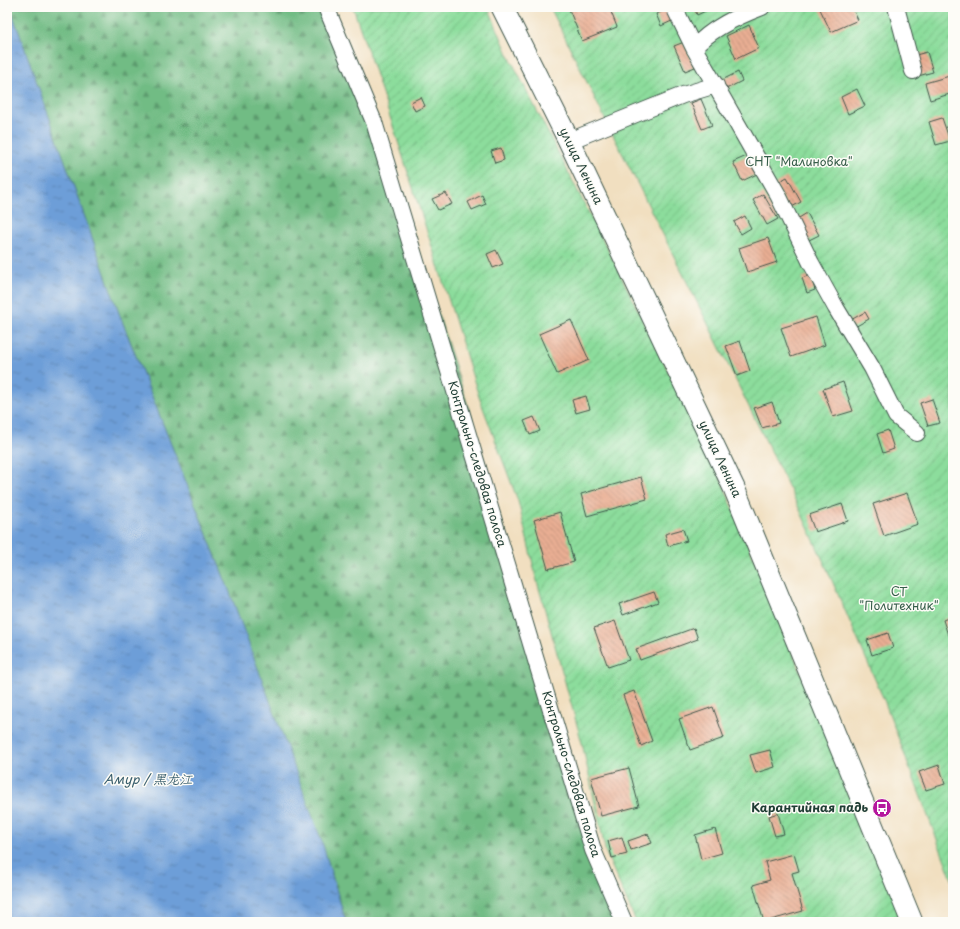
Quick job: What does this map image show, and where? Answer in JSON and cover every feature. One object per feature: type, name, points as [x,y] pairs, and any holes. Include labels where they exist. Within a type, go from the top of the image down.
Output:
[{"type":"street","name":"Контрольно-следовая полоса","points":[[326,7],[374,122],[593,850],[624,922]]},
{"type":"street","name":"улица Ленина","points":[[502,7],[569,141],[734,488],[912,922]]},
{"type":"street","points":[[674,7],[694,48],[778,195],[811,263],[872,368],[896,416],[917,433]]},
{"type":"street","points":[[694,48],[702,39],[718,28],[747,12],[762,7]]},
{"type":"street","points":[[896,7],[913,71]]},
{"type":"street","points":[[569,141],[683,95],[716,85]]},
{"type":"green space","points":[[10,7],[331,7],[389,163],[470,412],[542,667],[617,922],[346,922],[323,845],[229,590],[120,316]]},
{"type":"green space","points":[[353,7],[488,7],[508,54],[616,266],[718,472],[904,922],[636,922],[606,853],[582,743],[537,581],[518,501],[479,397],[435,256]]},
{"type":"green space","name":"СНТ \"Малиновка\"","points":[[550,7],[953,7],[953,882],[884,700],[799,508]]},
{"type":"water","name":"Амур / 黑龙江","points":[[7,7],[10,7],[120,316],[229,590],[323,845],[346,922],[7,922]]},
{"type":"building","points":[[568,7],[609,7],[617,27],[582,41]]},
{"type":"building","points":[[694,7],[714,7],[697,15]]},
{"type":"building","points":[[819,7],[852,7],[858,20],[831,32]]},
{"type":"building","points":[[671,8],[676,19],[661,26],[656,14]]},
{"type":"building","points":[[749,25],[759,48],[736,59],[726,36]]},
{"type":"building","points":[[684,42],[695,67],[685,71],[674,46]]},
{"type":"building","points":[[927,52],[933,72],[918,76],[912,56]]},
{"type":"building","points":[[738,72],[742,81],[724,90],[720,81]]},
{"type":"building","points":[[953,75],[953,93],[930,100],[925,83]]},
{"type":"building","points":[[857,89],[865,106],[848,114],[841,97]]},
{"type":"building","points":[[421,97],[425,106],[415,111],[411,102]]},
{"type":"building","points":[[701,99],[712,125],[702,129],[691,103]]},
{"type":"building","points":[[942,118],[950,141],[936,145],[929,122]]},
{"type":"building","points":[[501,148],[504,160],[495,163],[491,151]]},
{"type":"building","points":[[749,155],[757,174],[742,181],[733,162]]},
{"type":"building","points":[[787,177],[801,202],[788,209],[775,184]]},
{"type":"building","points":[[446,193],[452,204],[438,210],[432,199]]},
{"type":"building","points":[[763,194],[778,219],[767,225],[753,200]]},
{"type":"building","points":[[482,195],[486,204],[472,210],[468,202]]},
{"type":"building","points":[[807,213],[819,235],[805,242],[794,221]]},
{"type":"building","points":[[745,216],[751,228],[741,234],[734,222]]},
{"type":"building","points":[[768,238],[777,262],[747,272],[739,248]]},
{"type":"building","points":[[496,250],[503,264],[493,268],[487,254]]},
{"type":"building","points":[[810,275],[815,290],[807,293],[802,278]]},
{"type":"building","points":[[865,312],[869,319],[853,328],[849,321]]},
{"type":"building","points":[[816,317],[825,345],[791,357],[781,328]]},
{"type":"building","points":[[571,320],[589,360],[557,374],[539,334]]},
{"type":"building","points":[[740,341],[750,371],[737,376],[726,346]]},
{"type":"building","points":[[843,382],[853,411],[833,417],[823,389]]},
{"type":"building","points":[[586,396],[590,409],[576,413],[572,400]]},
{"type":"building","points":[[932,399],[940,423],[928,426],[920,403]]},
{"type":"building","points":[[772,402],[779,423],[762,428],[754,408]]},
{"type":"building","points":[[534,417],[540,431],[530,435],[524,421]]},
{"type":"building","points":[[888,430],[894,449],[883,453],[877,434]]},
{"type":"building","points":[[641,477],[647,499],[587,516],[581,494]]},
{"type":"building","points":[[907,493],[918,524],[884,536],[873,504]]},
{"type":"building","points":[[842,504],[848,521],[815,532],[809,515]]},
{"type":"building","points":[[560,512],[574,562],[548,569],[534,520]]},
{"type":"building","points":[[683,529],[687,541],[668,546],[665,534]]},
{"type":"building","points":[[654,592],[658,602],[623,615],[619,604]]},
{"type":"building","points":[[953,616],[953,634],[948,635],[943,620]]},
{"type":"building","points":[[615,621],[629,660],[608,667],[594,628]]},
{"type":"building","points":[[694,628],[698,639],[640,660],[636,649]]},
{"type":"building","points":[[888,633],[893,648],[872,655],[867,640]]},
{"type":"building","points":[[634,691],[652,741],[641,746],[623,695]]},
{"type":"building","points":[[713,707],[724,738],[690,750],[679,719]]},
{"type":"building","points":[[770,750],[775,767],[756,773],[750,755]]},
{"type":"building","points":[[939,765],[945,784],[926,790],[919,772]]},
{"type":"building","points":[[629,768],[639,806],[601,816],[591,778]]},
{"type":"building","points":[[778,813],[784,834],[775,836],[769,816]]},
{"type":"building","points":[[715,829],[722,853],[701,859],[695,835]]},
{"type":"building","points":[[648,834],[652,843],[631,850],[628,841]]},
{"type":"building","points":[[622,837],[627,854],[612,858],[608,841]]},
{"type":"building","points":[[794,854],[799,871],[792,873],[803,911],[764,922],[753,885],[770,880],[765,862]]},
{"type":"place","name":"Карантийная падь","points":[[882,808]]},
{"type":"park label","name":"СТ \"Политехник\"","points":[[899,599]]}]
